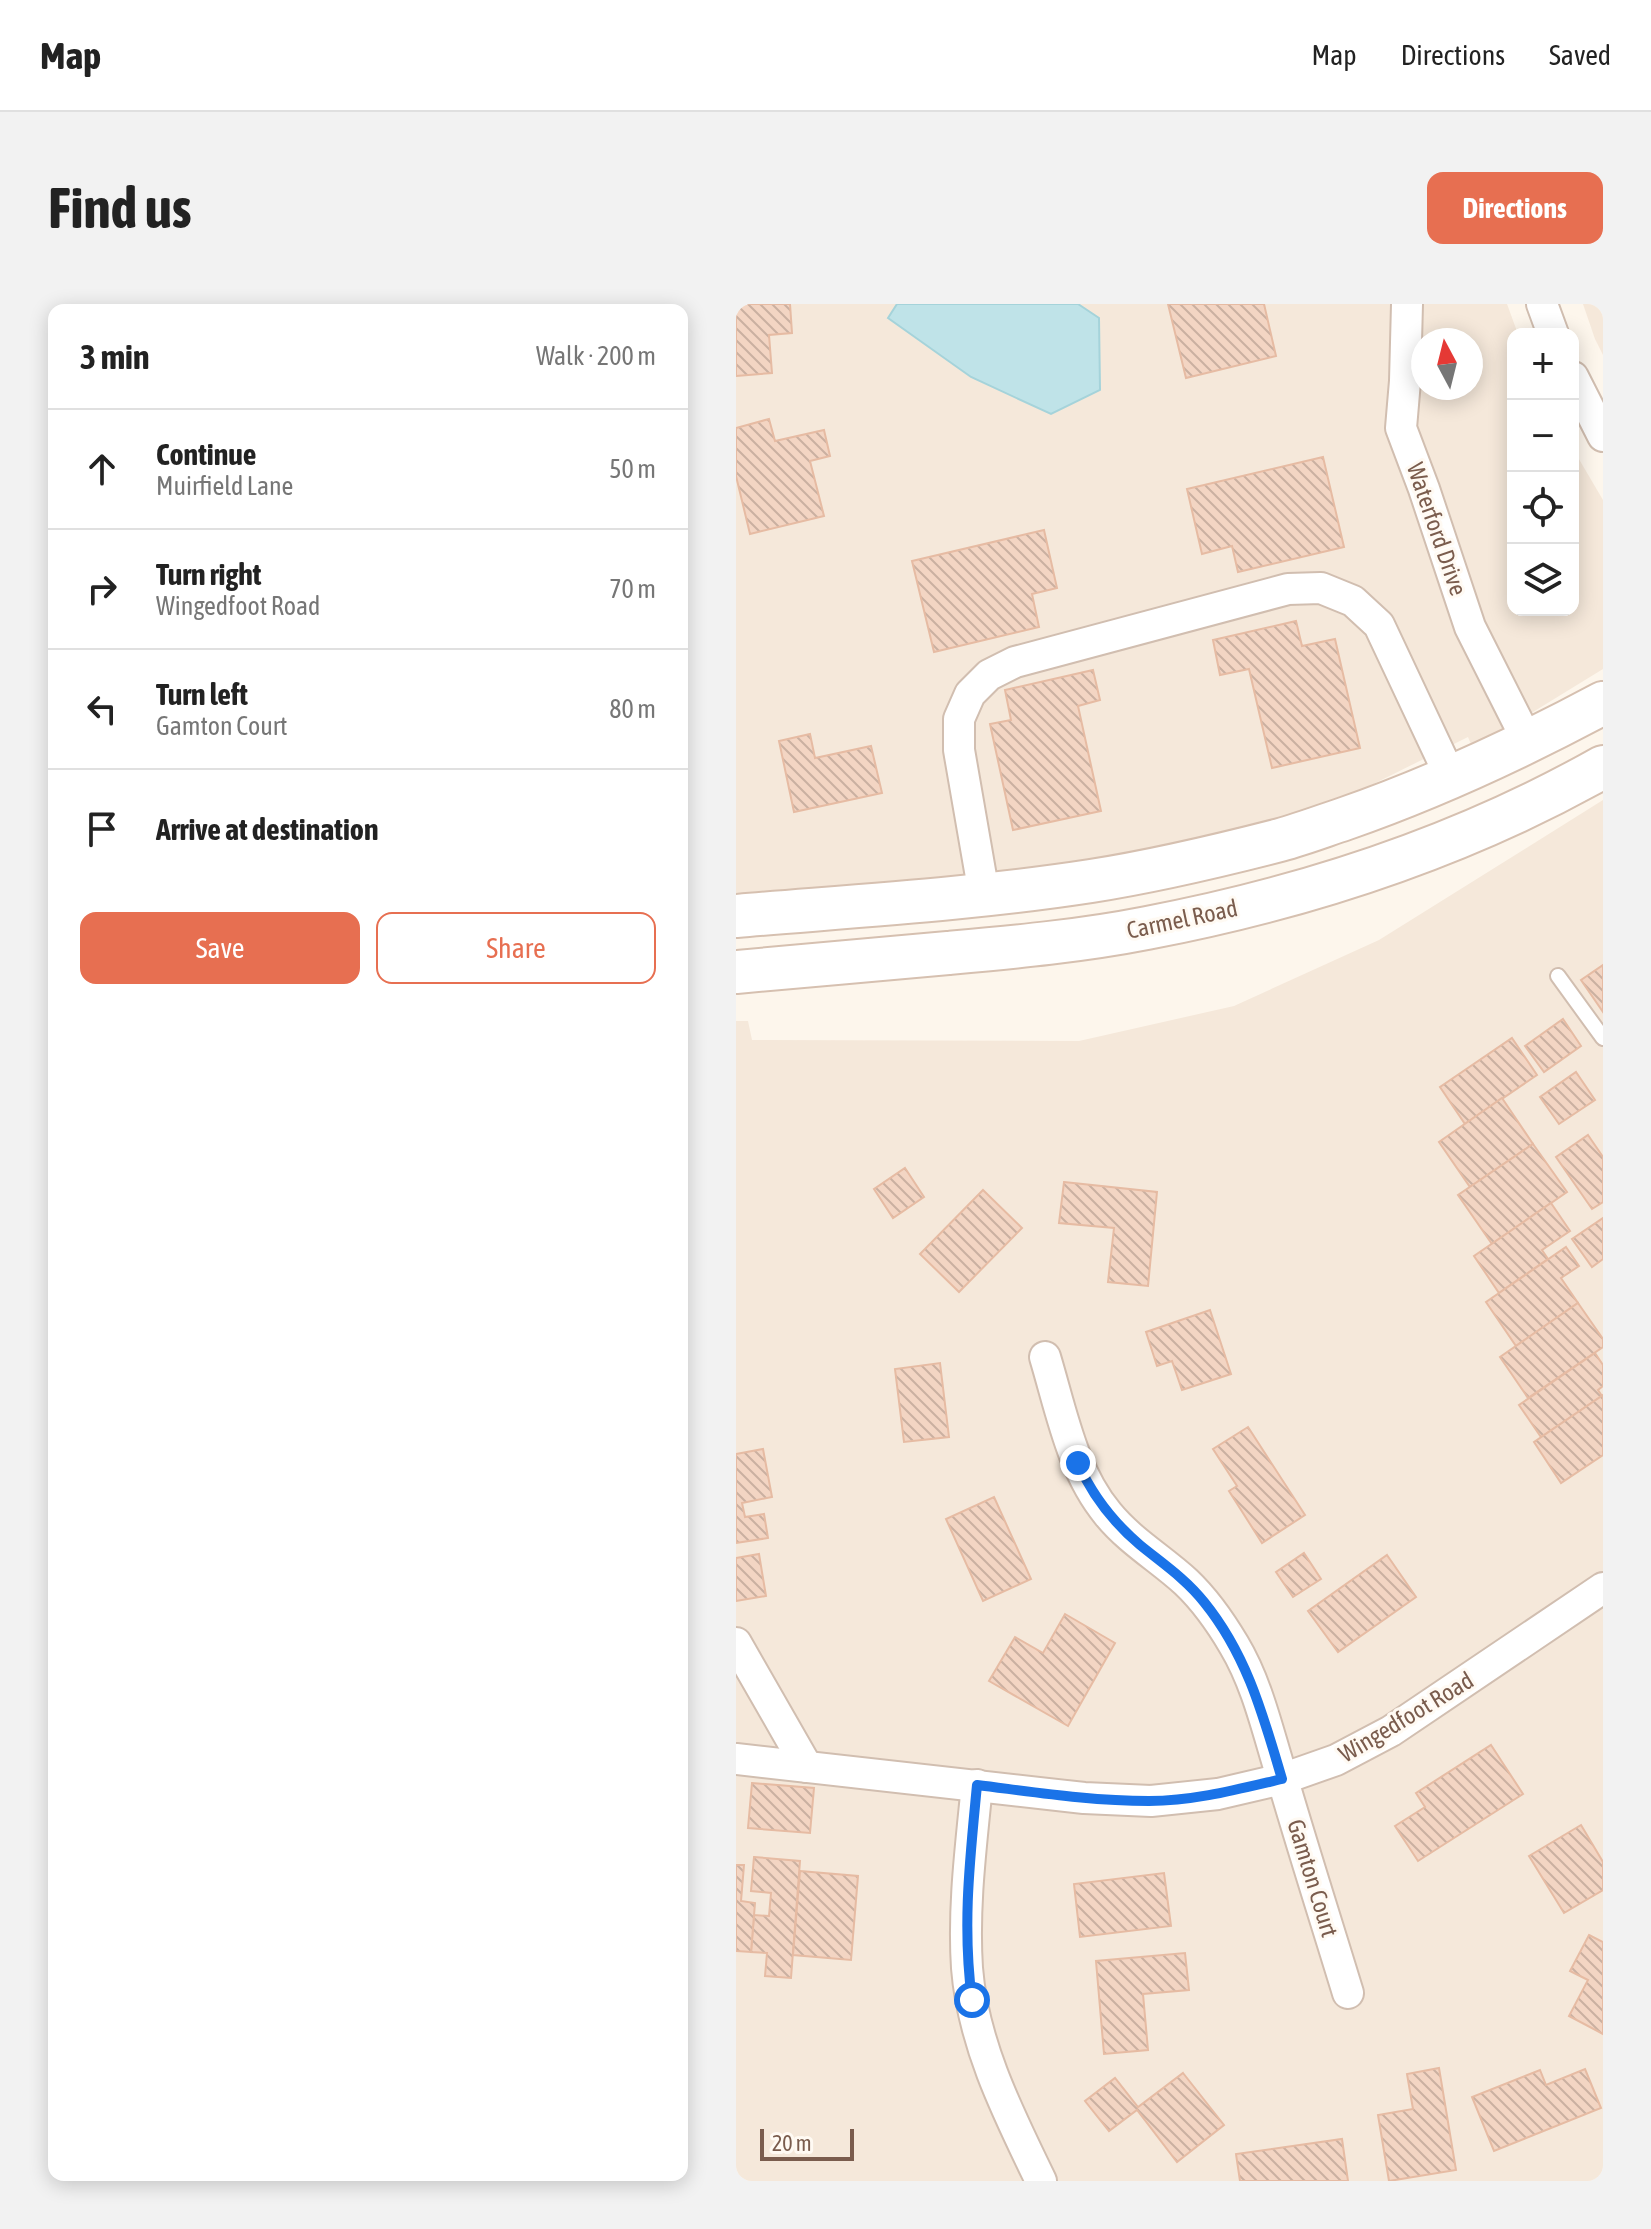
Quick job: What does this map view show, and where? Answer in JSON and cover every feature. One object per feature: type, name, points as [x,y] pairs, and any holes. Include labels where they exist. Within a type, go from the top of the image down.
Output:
[{"type":"main road","points":[[736,916],[1092,881],[1284,839],[1451,778],[1603,703]]},
{"type":"main road","name":"Carmel Road","points":[[736,972],[1032,945],[1146,928],[1255,903],[1333,881],[1429,848],[1514,812],[1603,767]]},
{"type":"street","name":"Waterford Drive","points":[[1407,304],[1401,428],[1470,627],[1528,742]]},
{"type":"street","points":[[1542,304],[1551,328]]},
{"type":"street","points":[[1579,389],[1603,436]]},
{"type":"street","points":[[984,894],[959,750],[959,719],[970,694],[989,675],[1015,662],[1288,589],[1321,588],[1353,601],[1379,625],[1451,778]]},
{"type":"street","name":"Gamton Court","points":[[1045,1357],[1078,1463],[1108,1515],[1187,1583],[1234,1644],[1246,1667],[1348,1993]]},
{"type":"street","name":"Wingedfoot Road","points":[[736,1759],[1084,1798],[1151,1801],[1218,1794],[1282,1779],[1336,1760],[1391,1731],[1603,1588]]},
{"type":"street","points":[[736,1643],[807,1767]]},
{"type":"street","points":[[977,1785],[966,1906],[967,1969],[972,2000],[987,2061],[1041,2181]]},
{"type":"lane","points":[[1558,976],[1603,1038]]},
{"type":"shaded area","points":[[736,304],[1507,304],[1516,328],[1507,328],[1507,616],[1579,616],[1579,459],[1603,500],[1603,669],[1473,749],[1468,737],[1303,816],[1138,856],[1002,873],[736,895]]},
{"type":"shaded area","points":[[1583,304],[1603,304],[1603,355],[1595,339]]},
{"type":"shaded area","points":[[1603,800],[1603,2181],[736,2181],[736,1021],[748,1021],[752,1040],[1079,1041],[1234,1006],[1379,940]]},
{"type":"water","points":[[897,304],[1078,304],[1099,318],[1100,390],[1051,414],[971,377],[888,318]]},
{"type":"building","points":[[736,304],[790,304],[792,333],[769,335],[772,373],[736,376]]},
{"type":"building","points":[[1168,304],[1264,304],[1276,356],[1186,378]]},
{"type":"building","points":[[769,419],[775,441],[824,430],[830,456],[810,461],[824,516],[750,534],[736,476],[736,428]]},
{"type":"building","points":[[1323,457],[1344,547],[1238,572],[1232,546],[1202,554],[1187,489]]},
{"type":"building","points":[[1044,530],[1057,588],[1032,594],[1039,627],[934,652],[912,561]]},
{"type":"building","points":[[1296,621],[1302,646],[1335,639],[1360,748],[1272,768],[1249,669],[1220,675],[1213,640]]},
{"type":"building","points":[[1093,670],[1100,700],[1078,706],[1101,811],[1013,830],[990,724],[1011,720],[1005,690]]},
{"type":"building","points":[[810,734],[815,758],[871,746],[882,793],[794,812],[779,741]]},
{"type":"building","points":[[1603,965],[1603,1012],[1581,980]]},
{"type":"building","points":[[1563,1019],[1581,1046],[1544,1072],[1525,1046]]},
{"type":"building","points":[[1512,1038],[1537,1075],[1465,1124],[1440,1087]]},
{"type":"building","points":[[1576,1072],[1595,1100],[1559,1124],[1540,1097]]},
{"type":"building","points":[[1502,1098],[1533,1144],[1470,1187],[1439,1142]]},
{"type":"building","points":[[1588,1135],[1603,1157],[1603,1202],[1592,1209],[1556,1157]]},
{"type":"building","points":[[1533,1144],[1567,1192],[1492,1244],[1458,1195]]},
{"type":"building","points":[[905,1168],[924,1197],[893,1218],[874,1189]]},
{"type":"building","points":[[1064,1182],[1157,1192],[1148,1286],[1108,1282],[1114,1228],[1059,1223]]},
{"type":"building","points":[[983,1190],[1022,1228],[959,1292],[920,1254]]},
{"type":"building","points":[[1551,1203],[1570,1231],[1542,1250],[1548,1259],[1499,1293],[1474,1256]]},
{"type":"building","points":[[1603,1218],[1603,1259],[1592,1267],[1572,1239]]},
{"type":"building","points":[[1566,1247],[1579,1266],[1561,1278],[1578,1303],[1516,1346],[1486,1302]]},
{"type":"building","points":[[1578,1303],[1603,1339],[1603,1347],[1528,1398],[1500,1357]]},
{"type":"building","points":[[1210,1310],[1231,1374],[1182,1390],[1172,1361],[1157,1366],[1146,1332]]},
{"type":"building","points":[[1595,1353],[1603,1365],[1603,1386],[1598,1390],[1602,1396],[1541,1437],[1519,1405]]},
{"type":"building","points":[[940,1363],[949,1437],[904,1442],[895,1369]]},
{"type":"building","points":[[1603,1395],[1603,1455],[1561,1483],[1534,1442]]},
{"type":"building","points":[[1248,1427],[1305,1515],[1262,1543],[1229,1491],[1237,1486],[1213,1449]]},
{"type":"building","points":[[763,1449],[772,1497],[742,1503],[745,1517],[764,1514],[768,1538],[736,1543],[736,1454]]},
{"type":"building","points":[[994,1497],[1031,1579],[983,1601],[946,1519]]},
{"type":"building","points":[[1304,1553],[1321,1579],[1293,1597],[1276,1572]]},
{"type":"building","points":[[759,1554],[766,1596],[736,1601],[736,1558]]},
{"type":"building","points":[[1387,1555],[1416,1597],[1338,1652],[1308,1611]]},
{"type":"building","points":[[1065,1614],[1115,1643],[1068,1726],[989,1681],[1015,1637],[1043,1653]]},
{"type":"building","points":[[1491,1745],[1523,1794],[1418,1861],[1395,1826],[1425,1807],[1416,1793]]},
{"type":"building","points":[[752,1783],[814,1788],[810,1833],[748,1828]]},
{"type":"building","points":[[1581,1825],[1603,1862],[1603,1890],[1564,1913],[1529,1856]]},
{"type":"building","points":[[754,1857],[800,1861],[791,1978],[765,1976],[767,1953],[751,1952],[754,1915],[769,1916],[771,1893],[751,1891]]},
{"type":"building","points":[[736,1865],[744,1865],[741,1901],[755,1903],[751,1952],[736,1951]]},
{"type":"building","points":[[800,1871],[858,1876],[851,1960],[793,1955]]},
{"type":"building","points":[[1164,1873],[1171,1926],[1080,1937],[1074,1884]]},
{"type":"building","points":[[1589,1935],[1603,1942],[1603,2034],[1569,2016],[1588,1980],[1570,1971]]},
{"type":"building","points":[[1185,1953],[1189,1990],[1143,1994],[1148,2050],[1104,2054],[1096,1961]]},
{"type":"building","points":[[1439,2068],[1456,2170],[1389,2181],[1378,2115],[1413,2109],[1407,2074]]},
{"type":"building","points":[[1585,2069],[1601,2108],[1494,2151],[1472,2097],[1540,2070],[1546,2085]]},
{"type":"building","points":[[1183,2073],[1224,2125],[1177,2162],[1137,2110],[1109,2131],[1085,2101],[1115,2078],[1138,2107]]},
{"type":"building","points":[[1342,2139],[1348,2181],[1240,2181],[1236,2154]]},
{"type":"route","points":[[972,2000],[967,1969],[966,1906],[977,1785],[1084,1798],[1151,1801],[1218,1794],[1282,1779],[1246,1667],[1234,1644],[1187,1583],[1108,1515],[1078,1463]]}]
